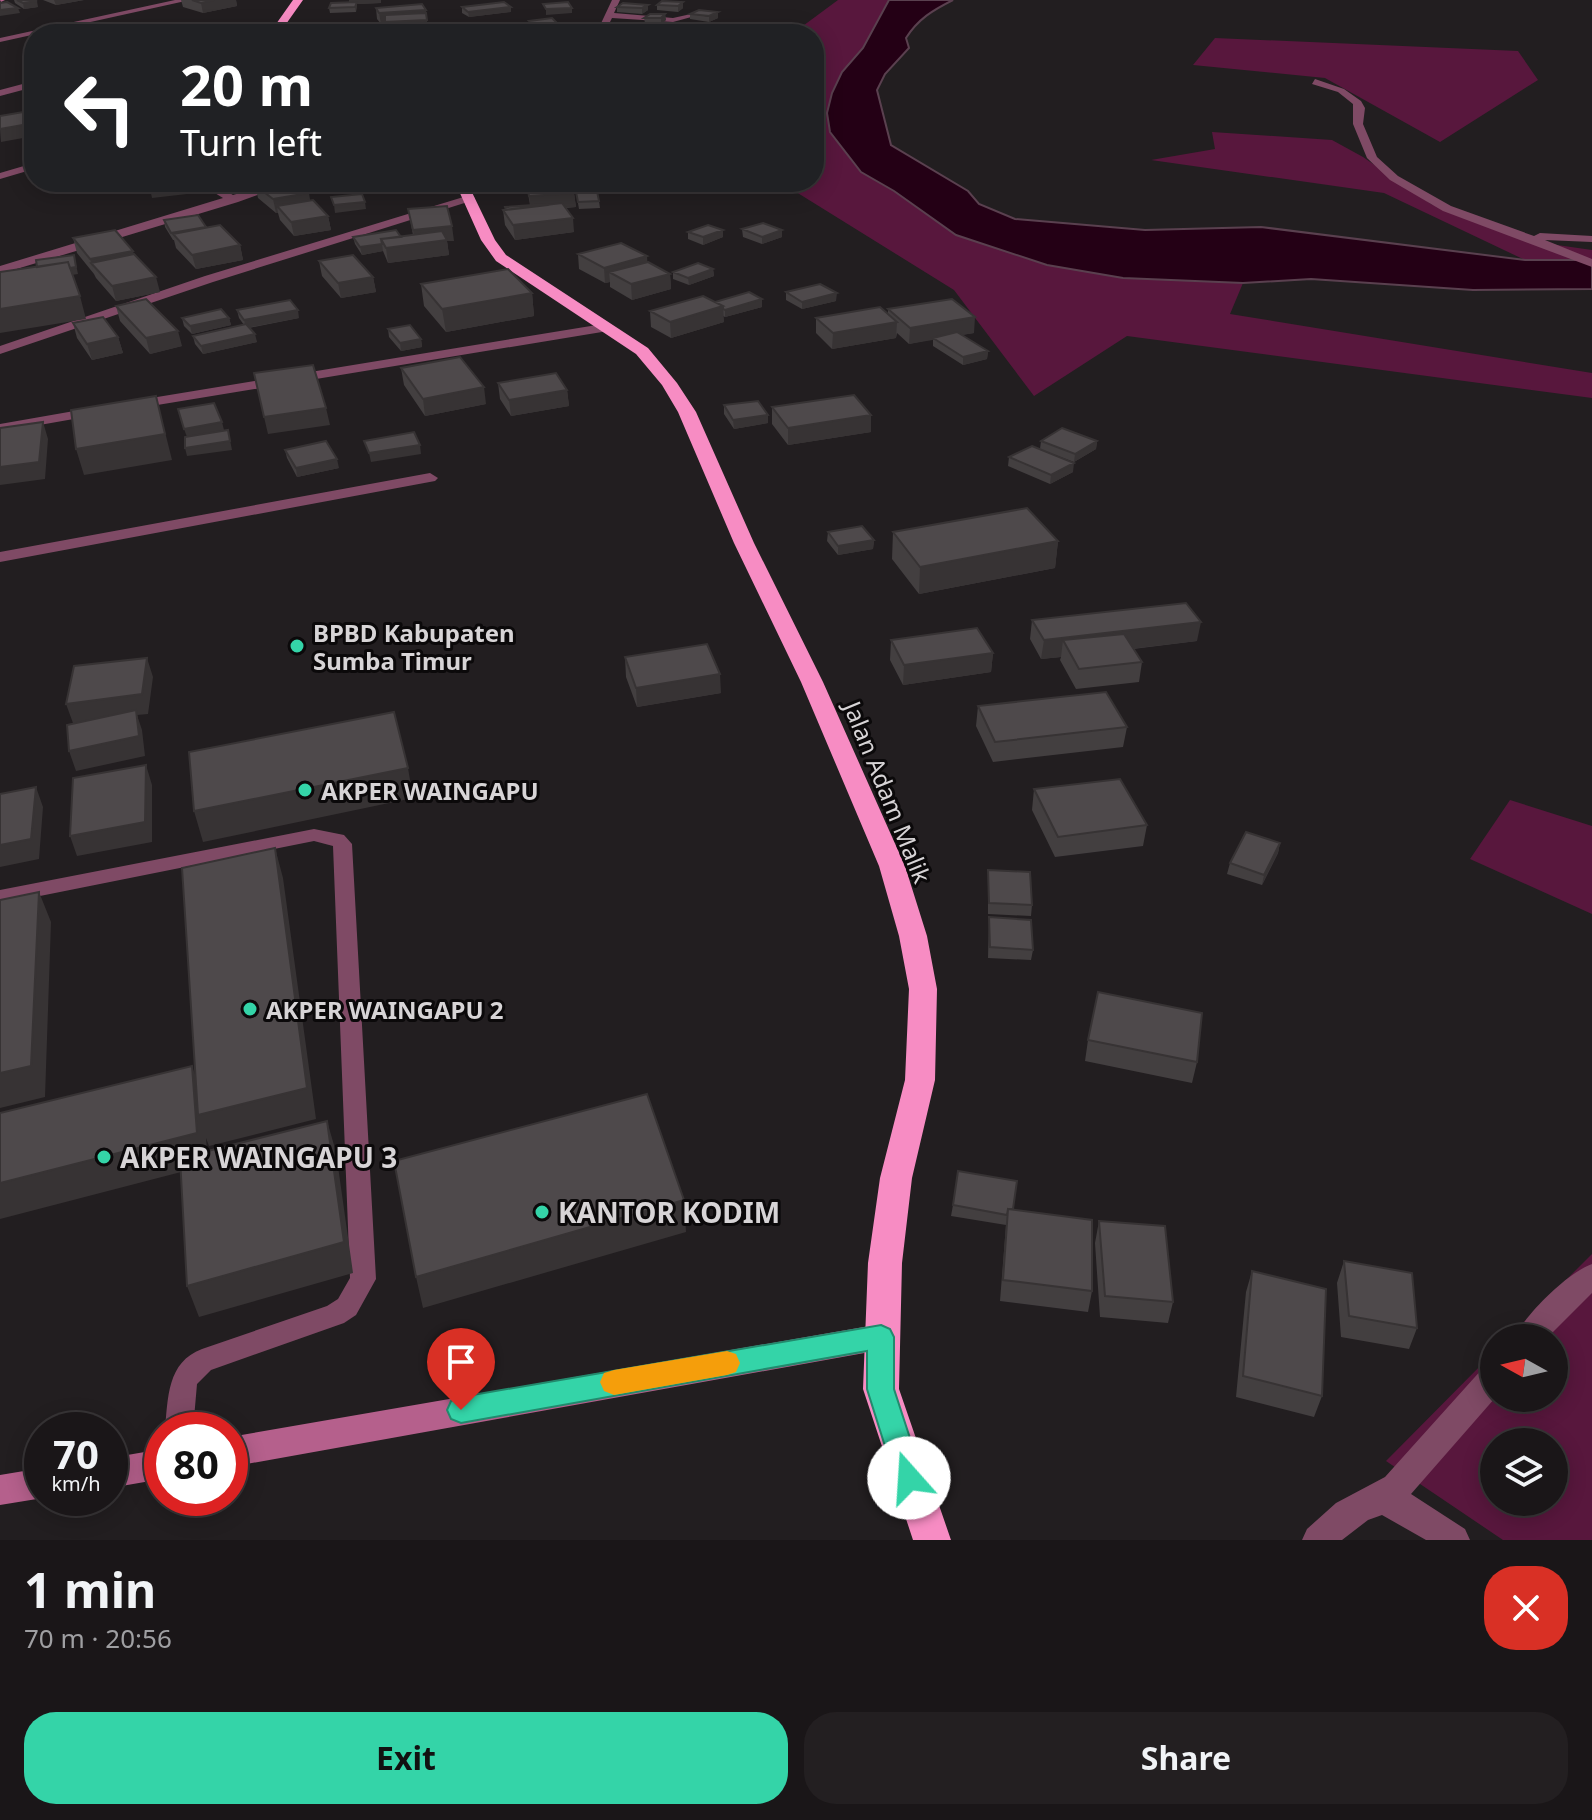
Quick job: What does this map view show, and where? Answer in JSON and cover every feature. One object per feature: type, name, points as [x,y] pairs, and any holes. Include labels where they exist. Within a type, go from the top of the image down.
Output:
[{"type":"highway","points":[[280,24],[298,0]]},
{"type":"highway","name":"Jalan Adam Malik","points":[[466,192],[488,240],[501,258],[642,351],[669,383],[687,412],[744,543],[812,682],[892,866],[913,936],[923,989],[920,1080],[896,1178],[885,1263],[881,1389],[927,1536]]},
{"type":"street","points":[[74,24],[186,0]]},
{"type":"street","points":[[604,24],[616,0]]},
{"type":"street","points":[[608,15],[673,20],[691,16]]},
{"type":"street","points":[[0,40],[24,35]]},
{"type":"street","points":[[1315,82],[1337,89],[1357,102],[1360,111],[1358,126],[1370,147],[1372,158],[1379,165],[1434,200],[1499,229],[1592,263]]},
{"type":"street","points":[[0,93],[24,87]]},
{"type":"street","points":[[0,176],[24,169]]},
{"type":"street","points":[[220,192],[234,200]]},
{"type":"street","points":[[0,270],[258,192]]},
{"type":"street","points":[[0,350],[459,192]]},
{"type":"street","points":[[1499,229],[1592,239]]},
{"type":"street","points":[[0,428],[238,386],[603,328]]},
{"type":"street","points":[[0,557],[430,478]]},
{"type":"street","points":[[1542,1324],[1563,1300],[1592,1276]]},
{"type":"street","points":[[248,1449],[881,1337]]},
{"type":"street","points":[[1318,1540],[1365,1505],[1382,1499],[1396,1488],[1480,1394]]},
{"type":"street","points":[[0,1490],[24,1486]]},
{"type":"street","points":[[1382,1499],[1398,1504],[1454,1540]]},
{"type":"lane","points":[[0,897],[314,835],[337,839],[342,844],[363,1279],[347,1307],[335,1315],[202,1361],[191,1368],[184,1375],[181,1412]]},
{"type":"shaded area","points":[[838,0],[889,0],[863,48],[842,72],[861,172],[894,191],[956,235],[1047,265],[1123,278],[1243,283],[1230,314],[1592,373],[1592,398],[1127,336],[1034,396],[954,290],[796,192],[824,192],[824,24],[806,24]]},
{"type":"shaded area","points":[[889,0],[953,0],[916,25],[906,38],[909,48],[885,74],[877,90],[891,145],[968,191],[979,204],[1015,219],[1145,230],[1261,227],[1525,260],[1592,260],[1592,289],[1473,290],[1311,279],[1243,283],[1123,278],[1047,265],[956,235],[894,191],[861,172],[830,132],[827,113],[832,93],[842,72],[863,48]]},
{"type":"shaded area","points":[[1215,38],[1518,51],[1538,80],[1440,142],[1325,78],[1193,65]]},
{"type":"shaded area","points":[[1212,132],[1332,140],[1363,157],[1431,204],[1522,240],[1592,250],[1592,260],[1525,260],[1384,193],[1151,160],[1215,149]]},
{"type":"shaded area","points":[[1510,800],[1592,826],[1592,914],[1470,859]]},
{"type":"shaded area","points":[[1592,1254],[1592,1540],[1503,1540],[1386,1461],[1480,1366],[1480,1412],[1568,1412],[1568,1324],[1522,1324]]},
{"type":"building","points":[[662,1],[683,2],[678,6],[657,5]]},
{"type":"building","points":[[7,2],[18,8],[0,10],[0,3]]},
{"type":"building","points":[[357,2],[355,7],[329,8],[331,3]]},
{"type":"building","points":[[504,2],[511,7],[468,12],[462,7]]},
{"type":"building","points":[[568,2],[572,8],[546,9],[543,4]]},
{"type":"building","points":[[623,3],[648,5],[642,8],[617,7]]},
{"type":"building","points":[[422,4],[426,10],[379,13],[376,8]]},
{"type":"building","points":[[699,10],[718,12],[709,16],[690,14]]},
{"type":"building","points":[[426,13],[427,20],[385,22],[385,15]]},
{"type":"building","points":[[650,14],[665,14],[661,18],[644,18]]},
{"type":"building","points":[[552,18],[558,24],[533,24],[529,21]]},
{"type":"building","points":[[24,112],[24,125],[0,129],[0,116]]},
{"type":"building","points":[[264,192],[309,193],[273,199]]},
{"type":"building","points":[[528,192],[574,193],[529,196]]},
{"type":"building","points":[[576,192],[597,192],[599,201],[578,202]]},
{"type":"building","points":[[362,194],[365,202],[334,205],[331,197]]},
{"type":"building","points":[[313,200],[328,216],[291,222],[277,206]]},
{"type":"building","points":[[562,203],[573,218],[513,225],[503,210]]},
{"type":"building","points":[[547,204],[506,210],[505,207]]},
{"type":"building","points":[[447,206],[452,226],[413,230],[408,209]]},
{"type":"building","points":[[198,215],[206,227],[171,233],[164,220]]},
{"type":"building","points":[[763,223],[782,230],[762,237],[742,229]]},
{"type":"building","points":[[220,225],[240,245],[192,255],[173,234]]},
{"type":"building","points":[[708,225],[723,230],[703,237],[688,232]]},
{"type":"building","points":[[115,230],[133,251],[90,259],[73,238]]},
{"type":"building","points":[[396,230],[401,237],[381,239],[382,244],[360,247],[353,237]]},
{"type":"building","points":[[442,231],[447,240],[386,248],[381,239]]},
{"type":"building","points":[[621,243],[647,256],[604,268],[578,254]]},
{"type":"building","points":[[134,254],[156,277],[112,286],[91,263]]},
{"type":"building","points":[[74,255],[76,267],[70,268],[68,262],[37,267],[36,260]]},
{"type":"building","points":[[353,255],[373,277],[338,283],[319,261]]},
{"type":"building","points":[[68,262],[80,296],[0,309],[0,272]]},
{"type":"building","points":[[648,262],[670,274],[631,284],[609,272]]},
{"type":"building","points":[[698,263],[713,269],[688,278],[673,272]]},
{"type":"building","points":[[508,269],[532,293],[442,309],[421,284]]},
{"type":"building","points":[[820,284],[837,293],[802,302],[786,292]]},
{"type":"building","points":[[749,292],[762,299],[725,310],[715,302]]},
{"type":"building","points":[[703,296],[723,306],[670,322],[650,311]]},
{"type":"building","points":[[146,299],[178,331],[146,338],[116,306]]},
{"type":"building","points":[[952,299],[975,317],[910,328],[888,309]]},
{"type":"building","points":[[290,300],[298,310],[244,320],[237,310]]},
{"type":"building","points":[[880,307],[897,322],[833,333],[816,318]]},
{"type":"building","points":[[221,309],[229,318],[190,326],[182,318]]},
{"type":"building","points":[[103,317],[118,337],[87,344],[73,323]]},
{"type":"building","points":[[246,324],[255,334],[201,346],[193,336]]},
{"type":"building","points":[[410,325],[421,339],[400,343],[388,329]]},
{"type":"building","points":[[957,332],[988,351],[963,357],[933,338]]},
{"type":"building","points":[[460,357],[484,387],[423,399],[401,368]]},
{"type":"building","points":[[313,365],[326,408],[264,417],[254,373]]},
{"type":"building","points":[[556,373],[567,390],[509,400],[498,383]]},
{"type":"building","points":[[854,395],[871,415],[788,428],[772,407]]},
{"type":"building","points":[[156,396],[165,434],[76,449],[71,410]]},
{"type":"building","points":[[758,401],[768,415],[733,420],[724,405]]},
{"type":"building","points":[[214,403],[222,422],[184,429],[178,409]]},
{"type":"building","points":[[43,422],[39,462],[0,467],[0,428]]},
{"type":"building","points":[[1062,428],[1097,441],[1075,454],[1041,441]]},
{"type":"building","points":[[228,430],[230,441],[185,448],[185,437]]},
{"type":"building","points":[[414,432],[420,445],[369,453],[364,441]]},
{"type":"building","points":[[326,441],[337,459],[296,468],[285,450]]},
{"type":"building","points":[[1032,446],[1074,463],[1051,475],[1009,457]]},
{"type":"building","points":[[1027,508],[1058,541],[920,567],[893,532]]},
{"type":"building","points":[[862,526],[874,540],[838,546],[828,532]]},
{"type":"building","points":[[1186,603],[1201,622],[1044,640],[1032,620]]},
{"type":"building","points":[[977,628],[993,653],[904,665],[891,640]]},
{"type":"building","points":[[1124,634],[1142,662],[1079,669],[1063,640]]},
{"type":"building","points":[[707,644],[720,674],[636,688],[625,657]]},
{"type":"building","points":[[147,658],[142,694],[66,704],[74,666]]},
{"type":"building","points":[[1106,692],[1127,727],[995,742],[978,706]]},
{"type":"building","points":[[136,710],[139,736],[69,751],[67,725]]},
{"type":"building","points":[[394,712],[408,768],[194,811],[189,752]]},
{"type":"building","points":[[146,765],[145,822],[70,836],[73,778]]},
{"type":"building","points":[[1120,779],[1147,825],[1058,837],[1034,789]]},
{"type":"building","points":[[36,787],[31,839],[0,845],[0,794]]},
{"type":"building","points":[[1246,832],[1280,843],[1264,875],[1230,863]]},
{"type":"building","name":"AKPER WAINGAPU 2","points":[[275,848],[307,1088],[198,1115],[182,868]]},
{"type":"building","points":[[988,870],[1030,872],[1032,905],[989,903]]},
{"type":"building","points":[[39,892],[31,1066],[0,1073],[0,900]]},
{"type":"building","points":[[989,917],[1031,920],[1033,950],[990,947]]},
{"type":"building","points":[[1098,992],[1202,1013],[1197,1062],[1088,1040]]},
{"type":"building","points":[[192,1066],[197,1133],[0,1183],[0,1113]]},
{"type":"building","name":"KANTOR KODIM","points":[[647,1094],[684,1200],[416,1277],[394,1161]]},
{"type":"building","points":[[327,1121],[344,1242],[187,1286],[180,1158]]},
{"type":"building","points":[[958,1171],[1017,1181],[1013,1209],[1008,1209],[1007,1215],[953,1205]]},
{"type":"building","points":[[1008,1209],[1092,1220],[1092,1291],[1003,1280]]},
{"type":"building","points":[[1099,1221],[1165,1226],[1173,1302],[1105,1296]]},
{"type":"building","points":[[1344,1261],[1412,1273],[1417,1328],[1349,1316]]},
{"type":"building","points":[[1252,1271],[1326,1289],[1322,1396],[1243,1376]]},
{"type":"slow traffic","points":[[614,1382],[727,1363]]},
{"type":"place","name":"BPBD Kabupaten Sumba Timur","points":[[297,646]]},
{"type":"place","name":"AKPER WAINGAPU","points":[[305,790]]},
{"type":"place","name":"AKPER WAINGAPU 2","points":[[250,1009]]},
{"type":"place","name":"AKPER WAINGAPU 3","points":[[104,1157]]},
{"type":"place","name":"KANTOR KODIM","points":[[542,1212]]},
{"type":"route","points":[[461,1410],[881,1337],[881,1389],[909,1478]]}]
